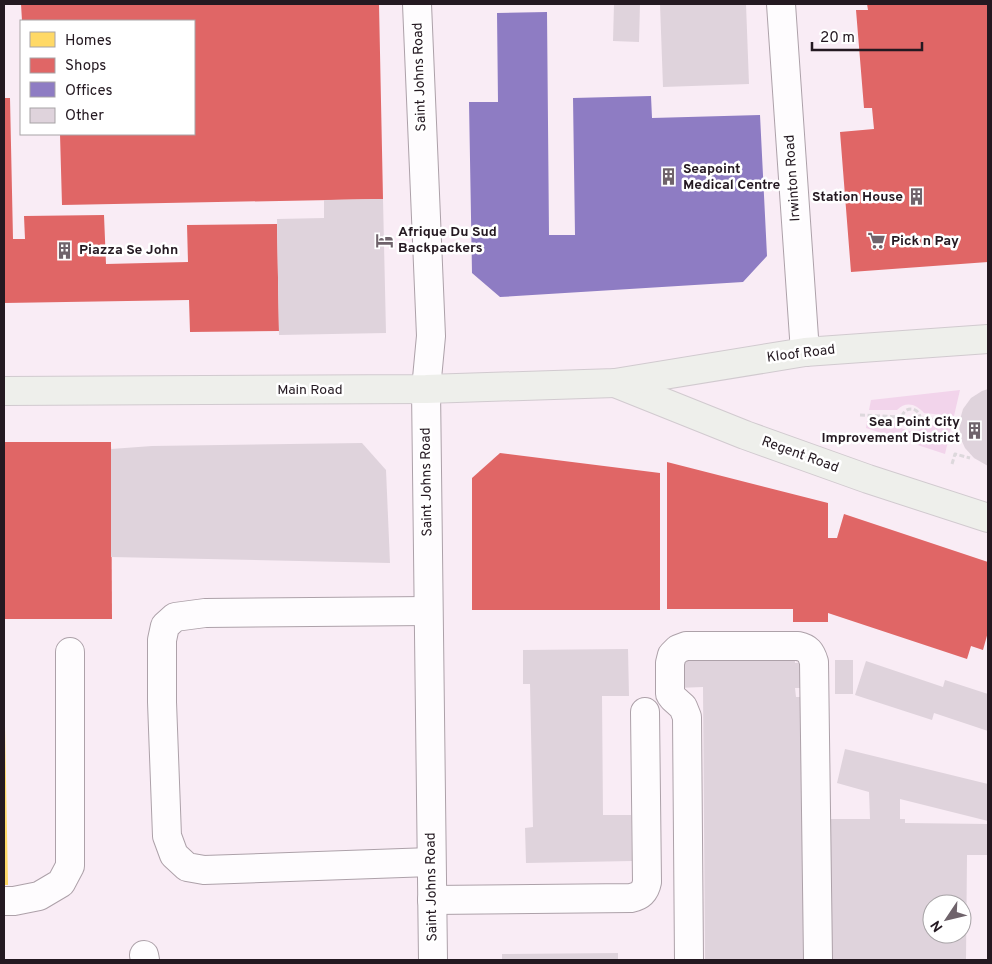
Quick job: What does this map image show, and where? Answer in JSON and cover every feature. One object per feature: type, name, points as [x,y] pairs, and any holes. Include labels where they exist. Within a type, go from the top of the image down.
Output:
[{"type":"main road","name":"Kloof Road","points":[[615,383],[805,352],[988,339]]},
{"type":"main road","name":"Main Road","points":[[4,391],[426,389],[615,383]]},
{"type":"main road","name":"Regent Road","points":[[615,383],[745,435],[868,479],[988,518]]},
{"type":"street","name":"Saint Johns Road","points":[[417,4],[431,336],[426,389],[433,960]]},
{"type":"street","name":"Irwinton Road","points":[[781,4],[805,352]]},
{"type":"street","points":[[428,610],[205,613],[176,617],[165,626],[162,640],[162,702],[167,836],[174,855],[187,867],[204,870],[432,862]]},
{"type":"street","points":[[689,960],[687,717],[683,707],[670,694],[670,663],[672,655],[678,648],[686,646],[798,646],[806,648],[812,654],[814,662],[818,960]]},
{"type":"street","points":[[4,901],[39,896],[61,883],[70,866],[70,652]]},
{"type":"street","points":[[432,900],[631,898],[639,896],[645,890],[647,882],[644,712]]},
{"type":"path","points":[[914,409],[921,418],[916,427],[910,428],[905,425],[902,417],[907,410],[914,409]]},
{"type":"path","points":[[860,415],[902,417]]},
{"type":"path","points":[[921,418],[952,422]]},
{"type":"path","points":[[952,464],[955,454],[970,458]]},
{"type":"shaded area","points":[[960,390],[954,416],[924,413],[918,407],[911,405],[904,405],[897,410],[869,410],[871,400]]},
{"type":"shaded area","points":[[867,421],[895,423],[909,431],[919,430],[926,424],[951,428],[945,454],[866,428]]},
{"type":"building: Homes","points":[[5,726],[8,885],[4,885]]},
{"type":"building: Shops","points":[[21,4],[379,4],[383,199],[62,205],[60,135],[195,135],[195,20],[22,20]]},
{"type":"building: Shops","name":"Station House","points":[[867,4],[988,4],[988,262],[851,272],[840,132],[874,129],[872,108],[864,108],[856,10],[868,10]]},
{"type":"building: Shops","points":[[4,98],[10,98],[13,239],[25,239],[24,216],[104,215],[106,264],[188,262],[187,225],[277,224],[279,331],[190,332],[189,300],[4,303]]},
{"type":"building: Shops","points":[[4,442],[111,442],[112,619],[4,619]]},
{"type":"building: Shops","points":[[500,453],[660,473],[660,610],[472,610],[472,478]]},
{"type":"building: Shops","points":[[667,462],[828,503],[828,538],[837,538],[844,514],[988,562],[988,632],[983,650],[971,646],[967,659],[828,613],[828,622],[793,622],[793,609],[667,609]]},
{"type":"building: Offices","name":"Seapoint Medical Centre","points":[[547,12],[549,235],[575,235],[573,98],[651,96],[652,118],[760,115],[767,256],[743,282],[500,297],[472,273],[469,102],[498,102],[497,13]]},
{"type":"building: Other","points":[[614,4],[640,4],[639,42],[613,41]]},
{"type":"building: Other","points":[[660,4],[746,4],[749,84],[663,87]]},
{"type":"building: Other","points":[[383,199],[386,333],[279,335],[277,219],[324,218],[324,200]]},
{"type":"building: Other","name":"Sea Point City Improvement District","points":[[988,389],[988,466],[974,458],[965,448],[960,437],[959,423],[963,409],[971,398]]},
{"type":"building: Other","points":[[362,443],[386,470],[390,563],[111,557],[111,449],[152,446]]},
{"type":"building: Other","points":[[628,649],[629,696],[602,696],[603,815],[631,815],[632,861],[526,863],[525,828],[533,827],[530,684],[523,684],[523,650]]},
{"type":"building: Other","points":[[795,657],[795,663],[805,662],[805,688],[795,688],[796,697],[805,697],[804,960],[705,960],[703,687],[678,688],[678,658]]},
{"type":"building: Other","points":[[835,660],[853,660],[853,694],[835,694]]},
{"type":"building: Other","points":[[866,661],[943,687],[945,680],[988,694],[988,731],[934,713],[932,720],[855,695]]},
{"type":"building: Other","points":[[845,749],[988,784],[988,821],[900,799],[900,819],[905,819],[905,823],[988,824],[988,855],[967,855],[967,894],[922,894],[922,944],[966,944],[966,960],[831,960],[831,819],[870,819],[869,792],[837,783]]},
{"type":"building: Other","points":[[618,953],[618,960],[502,960],[502,954]]},
{"type":"place","name":"Seapoint Medical Centre","points":[[669,177]]},
{"type":"place","name":"Station House","points":[[917,197]]},
{"type":"place","name":"Afrique Du Sud Backpackers","points":[[384,240]]},
{"type":"place","name":"Pick n Pay","points":[[877,241]]},
{"type":"place","name":"Piazza Se John","points":[[65,250]]},
{"type":"place","name":"Sea Point City Improvement District","points":[[974,430]]}]
